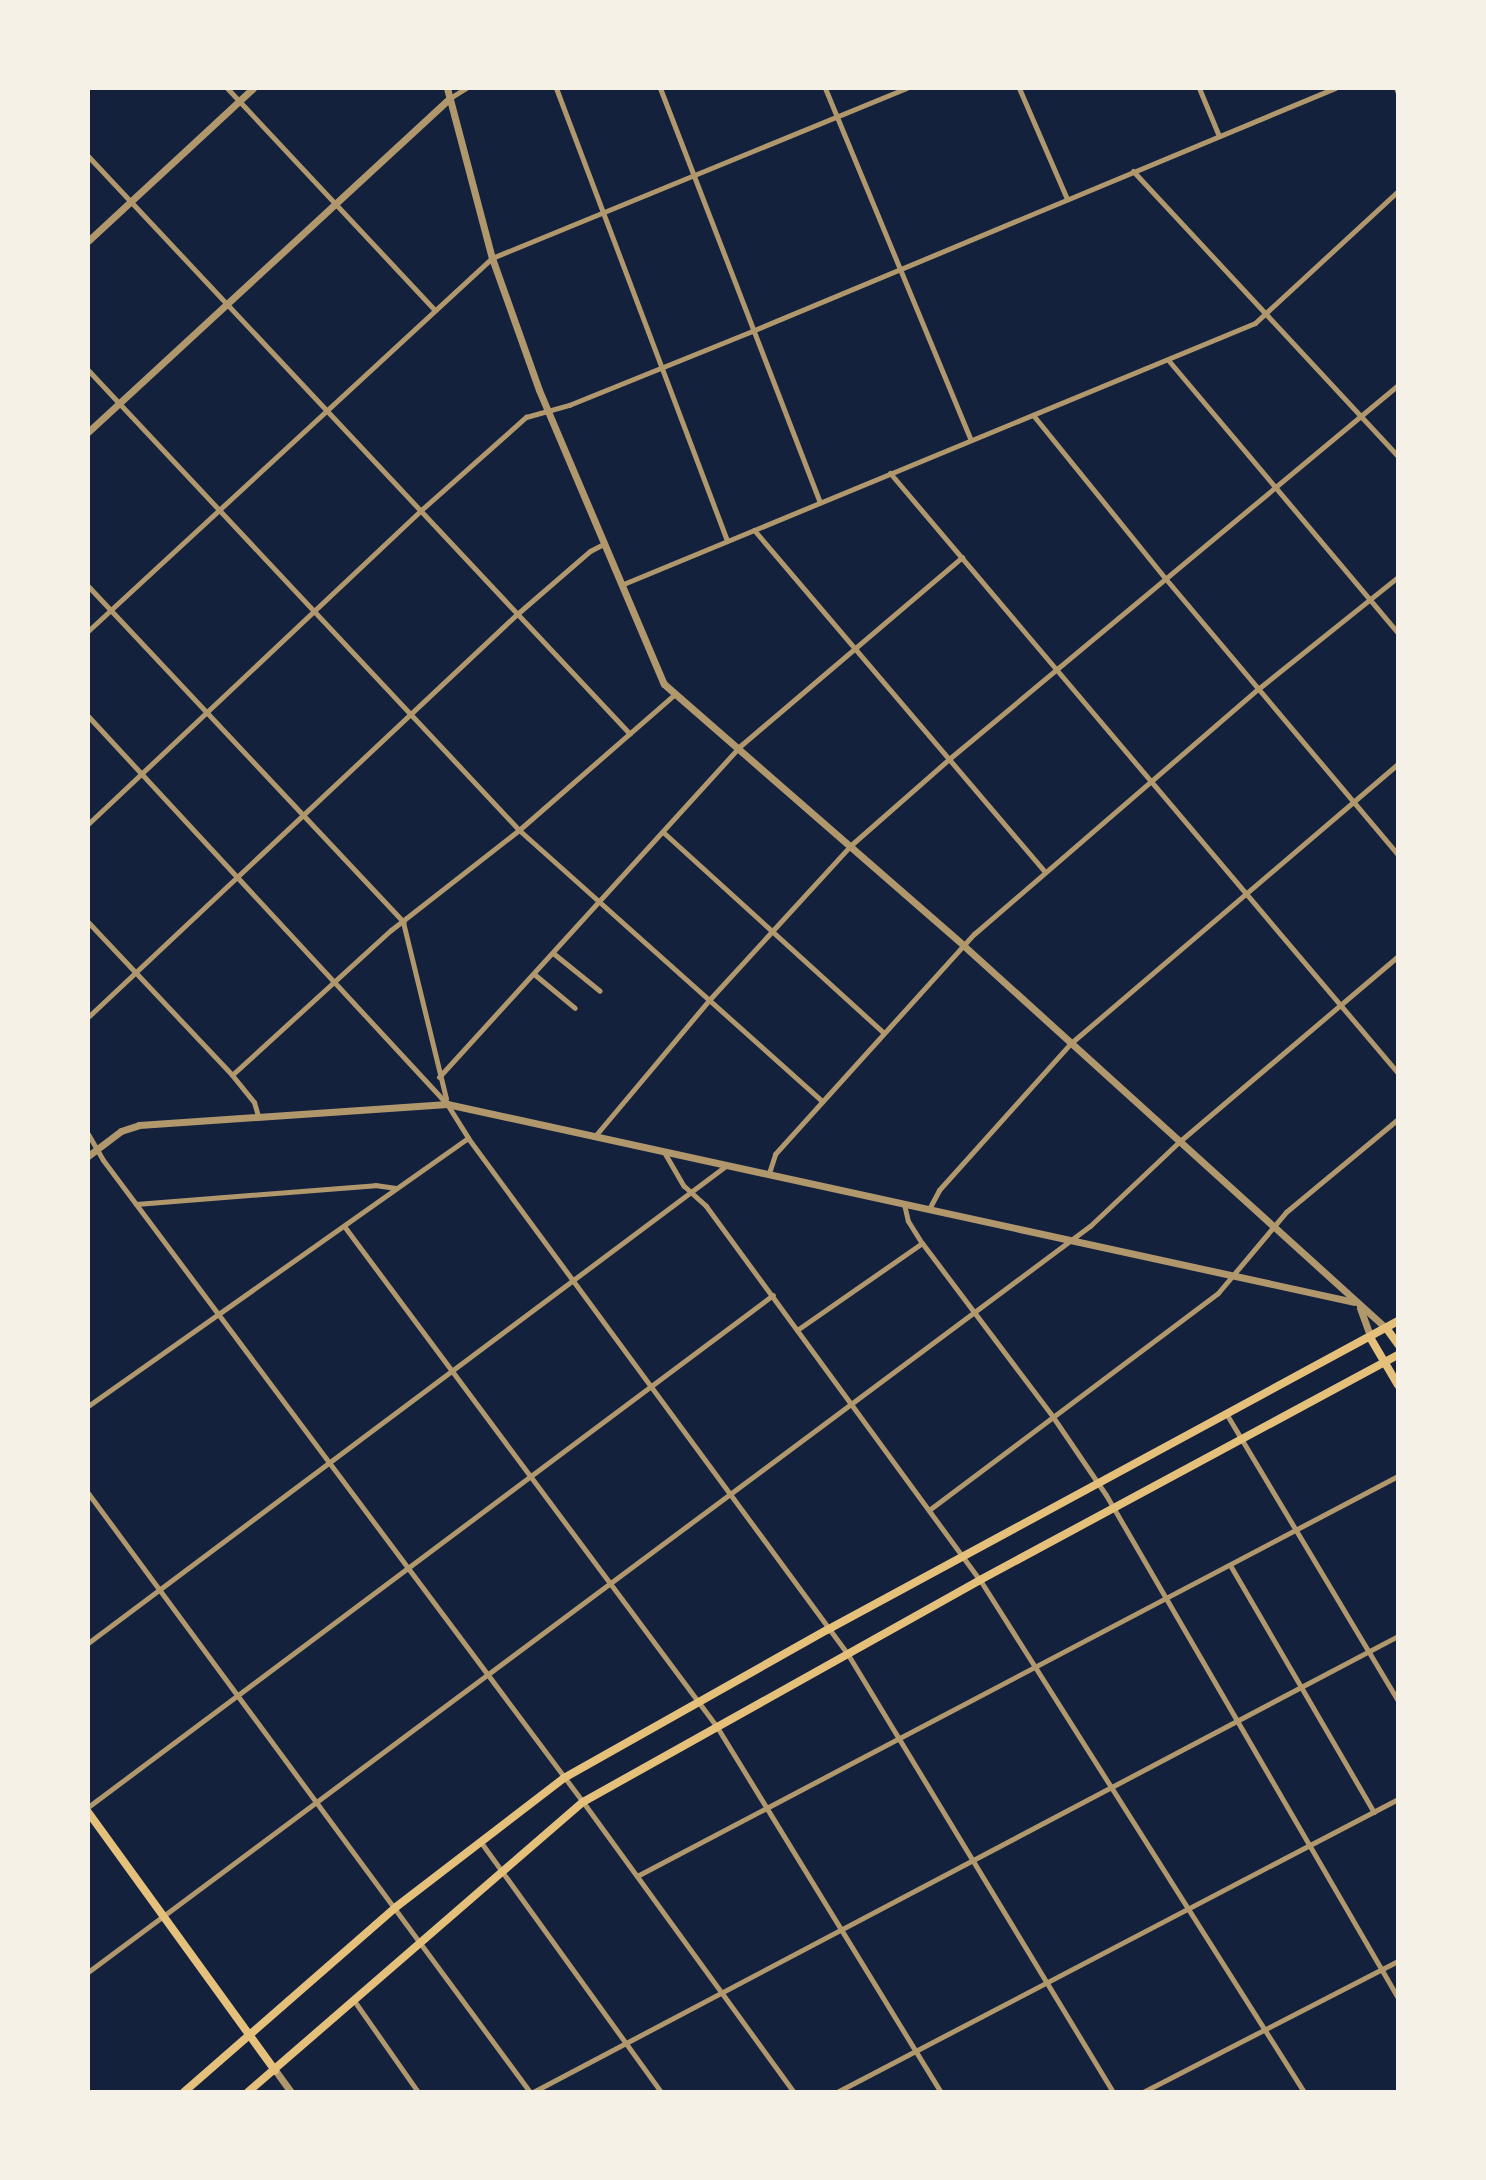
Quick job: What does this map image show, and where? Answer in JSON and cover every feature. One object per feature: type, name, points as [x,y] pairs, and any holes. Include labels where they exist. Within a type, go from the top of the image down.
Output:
[{"type":"main road","points":[[184,2092],[396,1907],[564,1778],[827,1630],[1371,1339],[1398,1321]]},
{"type":"main road","points":[[1387,1329],[1398,1344]]},
{"type":"main road","points":[[1371,1339],[1398,1385]]},
{"type":"main road","points":[[248,2092],[583,1802],[980,1580],[1398,1355]]},
{"type":"main road","points":[[88,1809],[275,2070]]},
{"type":"street","points":[[227,88],[434,309]]},
{"type":"street","points":[[88,241],[253,88]]},
{"type":"street","points":[[447,88],[492,258],[546,411],[659,676],[674,695],[739,747],[963,945],[1274,1224],[1357,1305],[1378,1317],[1387,1329]]},
{"type":"street","points":[[88,432],[450,98],[466,88]]},
{"type":"street","points":[[556,88],[727,541]]},
{"type":"street","points":[[660,88],[820,502]]},
{"type":"street","points":[[825,88],[971,440]]},
{"type":"street","points":[[88,631],[492,258],[907,88]]},
{"type":"street","points":[[1019,88],[1067,199]]},
{"type":"street","points":[[1199,88],[1219,136]]},
{"type":"street","points":[[88,824],[420,511],[520,421],[752,331],[1335,88]]},
{"type":"street","points":[[88,156],[630,734]]},
{"type":"street","points":[[1133,171],[1398,456]]},
{"type":"street","points":[[620,586],[1169,361],[1268,314],[1398,191]]},
{"type":"street","points":[[1169,361],[1398,633]]},
{"type":"street","points":[[88,370],[519,830],[598,904],[710,999],[822,1101]]},
{"type":"street","points":[[595,1136],[710,999],[850,846],[1057,668],[1398,385]]},
{"type":"street","points":[[1033,415],[1165,578],[1398,855]]},
{"type":"street","points":[[890,473],[1398,1073]]},
{"type":"street","points":[[754,530],[1045,872]]},
{"type":"street","points":[[88,1017],[516,615],[590,551],[602,545]]},
{"type":"street","points":[[439,1077],[739,747],[962,557]]},
{"type":"street","points":[[769,1173],[775,1154],[963,945],[1258,689],[1398,577]]},
{"type":"street","points":[[88,586],[403,922],[447,1104]]},
{"type":"street","points":[[232,1075],[335,979],[519,830],[674,695]]},
{"type":"street","points":[[88,716],[240,876],[447,1104],[468,1138],[574,1278],[827,1630],[847,1653],[1113,2092]]},
{"type":"street","points":[[929,1209],[939,1190],[1071,1043],[1398,764]]},
{"type":"street","points":[[663,832],[883,1032]]},
{"type":"street","points":[[88,922],[232,1075],[254,1102],[258,1116]]},
{"type":"street","points":[[553,953],[600,991]]},
{"type":"street","points":[[88,1972],[1073,1239],[1180,1141],[1398,956]]},
{"type":"street","points":[[534,974],[575,1008]]},
{"type":"street","points":[[88,1156],[121,1131],[139,1125],[447,1104],[1073,1239],[1357,1305]]},
{"type":"street","points":[[929,1510],[1218,1293],[1236,1276],[1274,1224],[1398,1119]]},
{"type":"street","points":[[88,1134],[136,1204],[583,1802],[794,2092]]},
{"type":"street","points":[[88,1406],[468,1138]]},
{"type":"street","points":[[664,1152],[692,1193],[706,1206],[773,1295],[980,1580],[1304,2092]]},
{"type":"street","points":[[88,1643],[727,1165]]},
{"type":"street","points":[[136,1204],[375,1185],[396,1188]]},
{"type":"street","points":[[904,1203],[908,1221],[922,1243],[1053,1417],[1098,1483],[1312,1845],[1398,1998]]},
{"type":"street","points":[[344,1226],[717,1727],[941,2092]]},
{"type":"street","points":[[797,1330],[922,1243]]},
{"type":"street","points":[[88,1809],[773,1295]]},
{"type":"street","points":[[1357,1305],[1371,1339]]},
{"type":"street","points":[[1227,1415],[1398,1701]]},
{"type":"street","points":[[637,1876],[1398,1476]]},
{"type":"street","points":[[88,1493],[532,2092],[1398,1636]]},
{"type":"street","points":[[1230,1565],[1374,1812]]},
{"type":"street","points":[[837,2092],[1189,1911],[1398,1799]]},
{"type":"street","points":[[480,1841],[661,2092]]},
{"type":"street","points":[[1143,2092],[1398,1961]]},
{"type":"street","points":[[355,2002],[418,2092]]},
{"type":"street","points":[[275,2070],[291,2092]]}]
